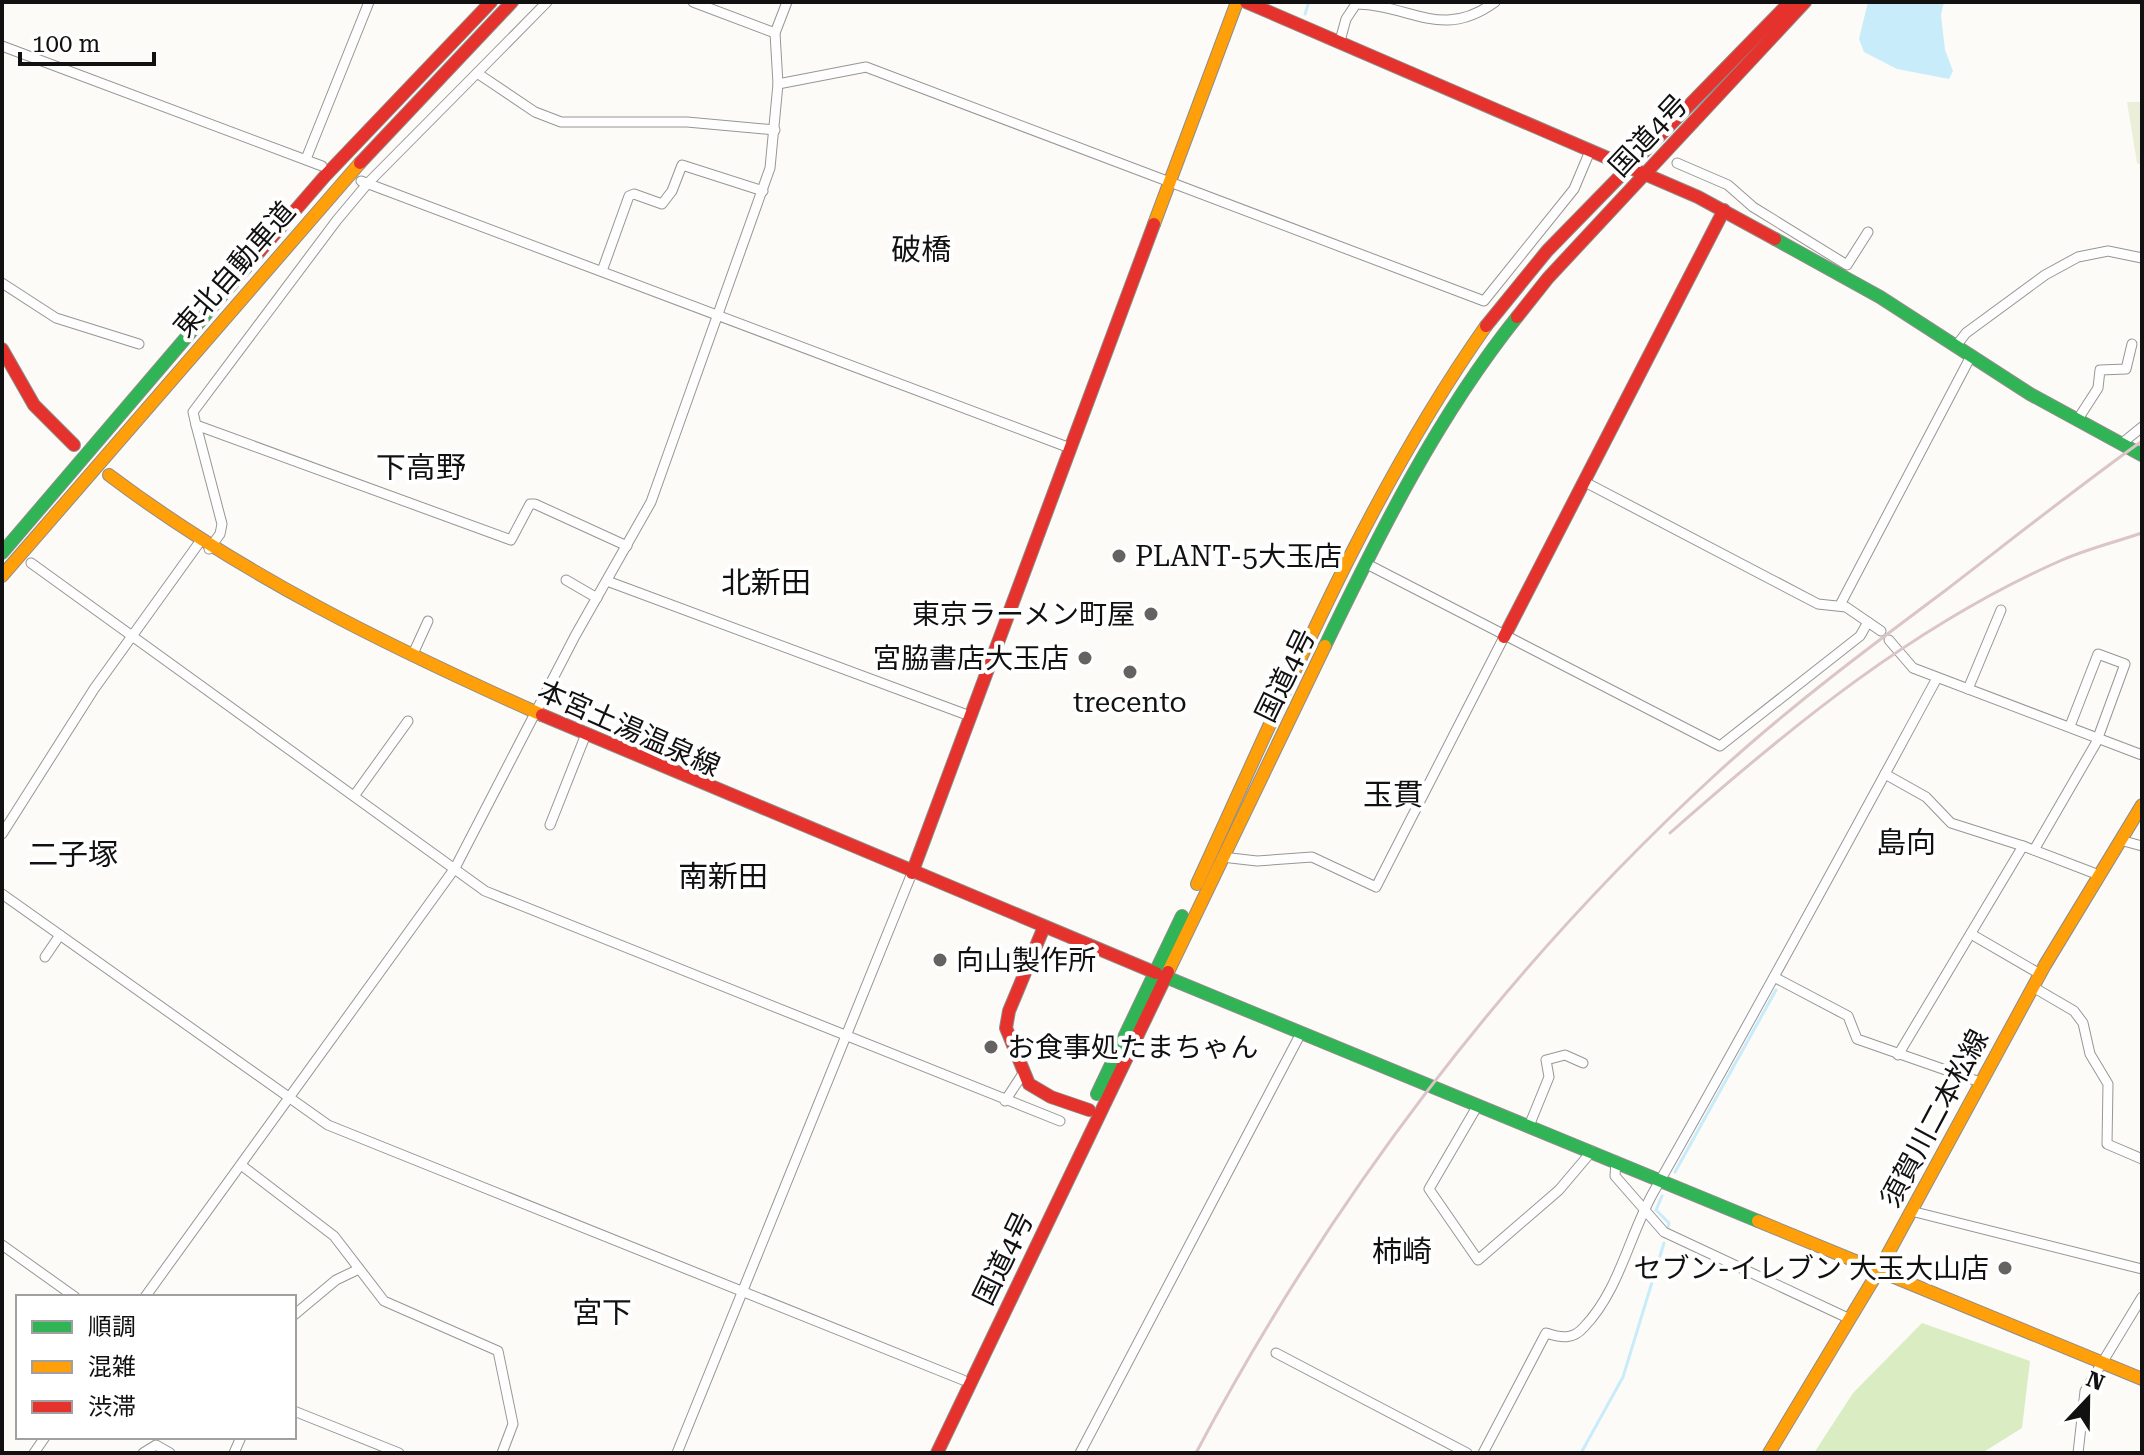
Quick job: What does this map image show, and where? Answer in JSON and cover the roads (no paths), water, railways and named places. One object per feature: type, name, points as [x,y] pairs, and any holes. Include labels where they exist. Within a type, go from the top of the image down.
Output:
[{"type":"main road","name":"東北自動車道","points":[[2,553],[325,176],[491,2]]},
{"type":"main road","name":"東北自動車道","points":[[2,576],[331,193],[512,2]]},
{"type":"main road","points":[[912,873],[1237,2]]},
{"type":"main road","points":[[1246,2],[1646,173],[1728,212],[1880,297],[1971,356],[2142,455]]},
{"type":"main road","name":"国道4号","points":[[937,1453],[1162,975],[1357,540],[1411,441],[1502,304],[1547,251],[1790,2]]},
{"type":"main road","name":"国道4号","points":[[927,1453],[1089,1110],[1222,857],[1365,563],[1452,408],[1501,337],[1548,278],[1805,2]]},
{"type":"main road","points":[[1504,637],[1583,481],[1728,212]]},
{"type":"main road","points":[[2,349],[34,405],[74,445]]},
{"type":"main road","name":"本宮土湯温泉線","points":[[109,475],[204,546],[412,656],[586,734],[912,873],[2142,1379]]},
{"type":"main road","name":"須賀川二本松線","points":[[1769,1453],[1878,1272],[2040,974],[2142,805]]},
{"type":"main road","points":[[1044,927],[1006,1020],[1006,1028],[1024,1072],[1036,1090],[1089,1110]]},
{"type":"street","points":[[306,159],[369,2]]},
{"type":"street","points":[[2,834],[94,689],[204,546],[220,534],[222,524],[193,412],[365,182],[547,2]]},
{"type":"street","points":[[693,2],[775,33]]},
{"type":"street","points":[[146,1295],[455,868],[651,502],[763,191],[775,130],[778,84],[775,33],[787,2]]},
{"type":"street","points":[[1340,41],[1346,19],[1356,4],[1447,22],[1467,19],[1495,2]]},
{"type":"street","points":[[2,46],[322,166]]},
{"type":"street","points":[[778,84],[866,67],[1484,301],[1574,189],[1590,151]]},
{"type":"street","points":[[477,73],[535,112],[561,122],[687,122],[775,130]]},
{"type":"street","points":[[1677,163],[1728,185],[1743,199],[1847,265],[1868,232]]},
{"type":"street","points":[[602,271],[629,196],[634,194],[662,204],[672,191],[682,165],[763,191]]},
{"type":"street","points":[[365,182],[1070,448]]},
{"type":"street","points":[[1728,212],[1743,199]]},
{"type":"street","points":[[1956,346],[1966,333],[2066,263],[2101,251],[2142,258]]},
{"type":"street","points":[[2,283],[56,318],[139,344]]},
{"type":"street","points":[[2078,419],[2098,388],[2100,370],[2126,369],[2132,344]]},
{"type":"street","points":[[1840,605],[1971,356]]},
{"type":"street","points":[[196,425],[511,540],[530,504],[535,504],[627,546]]},
{"type":"street","points":[[2121,444],[2142,427]]},
{"type":"street","points":[[1583,481],[1818,604],[1840,605],[1881,631]]},
{"type":"street","points":[[31,563],[485,891],[1060,1121]]},
{"type":"street","points":[[1365,563],[1720,746],[1860,636],[1868,622]]},
{"type":"street","points":[[566,580],[597,598]]},
{"type":"street","points":[[607,581],[970,716]]},
{"type":"street","points":[[1968,689],[2001,610]]},
{"type":"street","points":[[412,656],[428,621]]},
{"type":"street","points":[[1222,857],[1257,861],[1312,857],[1376,887],[1504,637]]},
{"type":"street","points":[[1889,640],[1913,668],[2142,755]]},
{"type":"street","points":[[2034,850],[2096,743],[2125,664],[2098,654],[2070,726]]},
{"type":"street","points":[[1483,1453],[1546,1333],[1560,1338],[1575,1336],[1587,1326],[1618,1276],[1644,1212],[1937,678]]},
{"type":"street","points":[[354,796],[408,721]]},
{"type":"street","points":[[550,825],[586,734]]},
{"type":"street","points":[[1885,774],[1926,797],[1951,823],[2099,875]]},
{"type":"street","points":[[2120,840],[2142,846]]},
{"type":"street","points":[[1898,1055],[2023,846]]},
{"type":"street","points":[[677,1453],[912,873]]},
{"type":"street","points":[[2,894],[328,1125],[963,1380]]},
{"type":"street","points":[[1971,934],[2040,974]]},
{"type":"street","points":[[45,957],[60,935]]},
{"type":"street","points":[[1774,977],[1848,1016],[1857,1039],[1980,1082]]},
{"type":"street","points":[[2033,987],[2074,1011],[2083,1023],[2090,1054],[2108,1084],[2107,1144],[2142,1159]]},
{"type":"street","points":[[1080,1453],[1301,1033]]},
{"type":"street","points":[[1529,1126],[1549,1077],[1546,1060],[1565,1055],[1583,1063]]},
{"type":"street","points":[[1005,1101],[1024,1072]]},
{"type":"street","points":[[1478,1105],[1429,1189],[1478,1260],[1559,1190],[1592,1151]]},
{"type":"street","points":[[1616,1161],[1615,1176],[1664,1232],[1850,1319]]},
{"type":"street","points":[[241,1165],[334,1236],[384,1301],[498,1351],[513,1424],[502,1453]]},
{"type":"street","points":[[1911,1211],[2142,1269]]},
{"type":"street","points":[[2,1245],[72,1295]]},
{"type":"street","points":[[296,1313],[336,1280],[359,1269]]},
{"type":"street","points":[[2078,1453],[2085,1391],[2101,1362],[2121,1338],[2142,1297]]},
{"type":"street","points":[[1276,1353],[1467,1453]]},
{"type":"street","points":[[296,1412],[399,1453]]},
{"type":"street","points":[[143,1453],[156,1445],[170,1453]]},
{"type":"street","points":[[36,1450],[48,1453]]},
{"type":"water","points":[[1868,2],[1944,2],[1941,15],[1945,50],[1953,71],[1949,79],[1897,69],[1864,52],[1859,39]]},
{"type":"waterway","points":[[1305,14],[1309,2]]},
{"type":"waterway","points":[[1675,1172],[1776,990]]},
{"type":"waterway","points":[[1662,1196],[1656,1210],[1669,1223],[1668,1227]]},
{"type":"waterway","points":[[1581,1453],[1623,1377],[1664,1243]]},
{"type":"railway","points":[[1196,1453],[1248,1359],[1363,1178],[1493,1008],[1564,927],[1638,849],[1771,726],[2142,441]]},
{"type":"railway","points":[[1670,833],[1808,717],[1955,615],[2072,556],[2142,533]]},
{"type":"place","name":"PLANT-5大玉店","points":[[1119,556]]},
{"type":"place","name":"東京ラーメン町屋","points":[[1151,614]]},
{"type":"place","name":"宮脇書店大玉店","points":[[1085,658]]},
{"type":"place","name":"trecento","points":[[1130,672]]},
{"type":"place","name":"向山製作所","points":[[940,960]]},
{"type":"place","name":"お食事処たまちゃん","points":[[991,1047]]},
{"type":"place","name":"セブン-イレブン 大玉大山店","points":[[2005,1268]]},
{"type":"district","name":"破橋","points":[[921,250]]},
{"type":"district","name":"下高野","points":[[421,468]]},
{"type":"district","name":"北新田","points":[[766,583]]},
{"type":"district","name":"玉貫","points":[[1393,795]]},
{"type":"district","name":"島向","points":[[1906,843]]},
{"type":"district","name":"二子塚","points":[[73,855]]},
{"type":"district","name":"南新田","points":[[723,877]]},
{"type":"district","name":"柿崎","points":[[1402,1252]]},
{"type":"district","name":"宮下","points":[[602,1313]]}]
